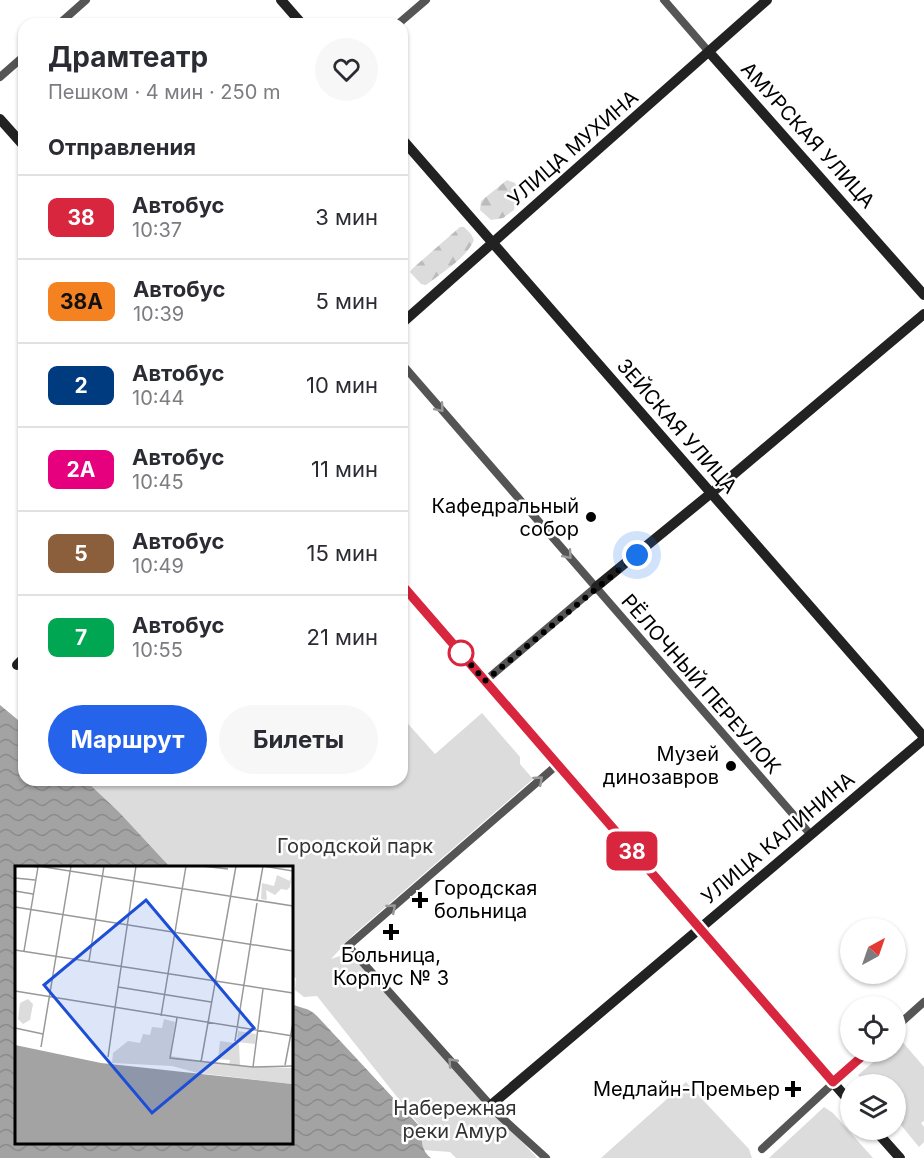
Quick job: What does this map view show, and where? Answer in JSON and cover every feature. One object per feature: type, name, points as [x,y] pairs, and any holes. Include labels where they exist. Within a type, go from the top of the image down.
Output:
[{"type":"main road","points":[[281,0],[297,18]]},
{"type":"main road","name":"УЛИЦА МУХИНА","points":[[408,318],[767,0]]},
{"type":"main road","name":"АМУРСКАЯ УЛИЦА","points":[[709,52],[924,295]]},
{"type":"main road","points":[[0,119],[18,139]]},
{"type":"main road","name":"ЗЕЙСКАЯ УЛИЦА","points":[[408,146],[924,738]]},
{"type":"main road","points":[[596,587],[924,314]]},
{"type":"main road","points":[[408,592],[840,1090]]},
{"type":"main road","name":"УЛИЦА КАЛИНИНА","points":[[491,1105],[924,738]]},
{"type":"main road","points":[[884,1140],[900,1158]]},
{"type":"street","points":[[66,18],[86,0]]},
{"type":"street","points":[[405,18],[426,0]]},
{"type":"street","name":"АМУРСКАЯ УЛИЦА","points":[[664,0],[709,52]]},
{"type":"street","points":[[0,77],[18,61]]},
{"type":"street","name":"РЁЛОЧНЫЙ ПЕРЕУЛОК","points":[[408,371],[811,835]]},
{"type":"street","points":[[485,681],[596,587]]},
{"type":"street","points":[[546,1158],[491,1105],[348,946],[557,765]]},
{"type":"street","points":[[906,1017],[924,1002]]},
{"type":"street","points":[[762,1149],[856,1062]]},
{"type":"green space","points":[[507,180],[515,183],[517,188],[514,210],[503,218],[491,220],[480,210],[481,201]]},
{"type":"green space","points":[[460,227],[464,227],[474,240],[470,247],[446,270],[426,285],[421,284],[410,272],[412,269]]},
{"type":"green space","name":"Городской парк","points":[[482,713],[520,757],[520,764],[533,779],[353,935],[331,959],[349,953],[537,1158],[456,1158],[450,1152],[423,1150],[424,1131],[317,996],[304,997],[295,990],[296,978],[292,977],[292,866],[169,866],[91,786],[408,786],[408,724],[435,754]]},
{"type":"green space","points":[[906,1046],[924,1067],[924,1121],[921,1123],[924,1127],[924,1142],[919,1147],[906,1131],[906,1074],[859,1074],[873,1062],[906,1062]]},
{"type":"green space","points":[[686,1082],[749,1149],[752,1158],[601,1158]]},
{"type":"green space","points":[[824,1107],[840,1121],[840,1140],[857,1140],[873,1158],[769,1158]]},
{"type":"water","points":[[0,705],[18,720],[18,786],[91,786],[169,866],[15,866],[15,1143],[292,1143],[292,1004],[317,1016],[424,1131],[423,1146],[431,1158],[0,1158]]},
{"type":"bus line","name":"38","points":[[408,592],[833,1082],[855,1062]]},
{"type":"place","name":"Кафедральный собор","points":[[591,517]]},
{"type":"place","name":"Музей динозавров","points":[[731,766]]},
{"type":"place","name":"Городская больница","points":[[420,900]]},
{"type":"place","name":"Больница, Корпус № 3","points":[[391,932]]},
{"type":"place","name":"Медлайн-Премьер","points":[[793,1089]]},
{"type":"route","points":[[461,653],[459,651],[485,681],[637,555]]},
{"type":"park label","name":"Набережная реки Амур","points":[[455,1120]]}]
